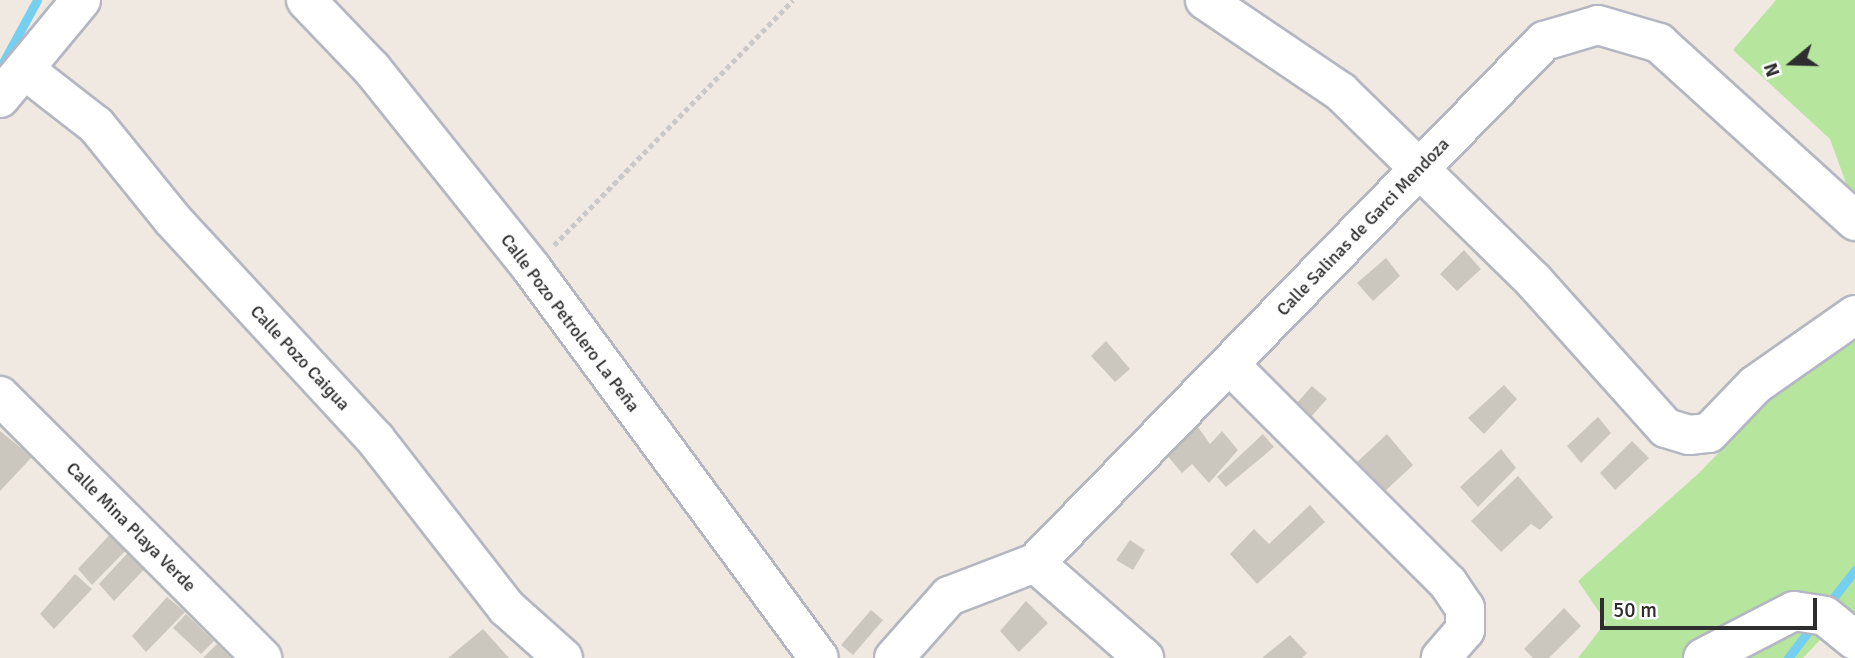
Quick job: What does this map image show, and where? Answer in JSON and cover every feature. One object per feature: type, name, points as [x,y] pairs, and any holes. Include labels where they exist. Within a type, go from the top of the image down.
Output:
[{"type":"street","points":[[0,98],[81,0]]},
{"type":"street","name":"Calle Pozo Petrolero La Peña","points":[[306,0],[372,69],[532,269],[819,658]]},
{"type":"street","points":[[1205,0],[1341,92],[1533,280],[1666,428],[1689,435],[1709,433],[1755,385],[1855,315]]},
{"type":"street","name":"Calle Salinas de Garci Mendoza","points":[[894,658],[949,596],[1035,564],[1231,366],[1544,41],[1598,24],[1659,43],[1855,221]]},
{"type":"street","name":"Calle Pozo Caigua","points":[[25,70],[96,125],[173,220],[376,440],[507,608],[563,658]]},
{"type":"street","points":[[1231,366],[1448,583],[1465,608],[1465,630],[1441,658]]},
{"type":"street","name":"Calle Mina Playa Verde","points":[[0,396],[262,658]]},
{"type":"street","points":[[1035,564],[1144,658]]},
{"type":"street","points":[[1703,658],[1794,611],[1825,616],[1855,640]]},
{"type":"path","points":[[532,269],[793,0]]},
{"type":"green space","points":[[1776,0],[1855,0],[1855,208],[1830,139],[1733,50]]},
{"type":"green space","points":[[1855,313],[1855,619],[1834,625],[1803,658],[1578,658],[1606,622],[1578,581],[1699,473]]},
{"type":"building","points":[[1464,250],[1481,269],[1457,291],[1440,274]]},
{"type":"building","points":[[1386,258],[1400,276],[1373,301],[1357,283]]},
{"type":"building","points":[[1106,341],[1130,369],[1115,382],[1091,356]]},
{"type":"building","points":[[1504,385],[1517,399],[1484,434],[1468,418]]},
{"type":"building","points":[[1312,386],[1327,399],[1309,419],[1295,405]]},
{"type":"building","points":[[1598,417],[1611,433],[1581,463],[1567,446]]},
{"type":"building","points":[[1195,423],[1210,444],[1222,431],[1238,450],[1209,483],[1192,464],[1182,473],[1165,453]]},
{"type":"building","points":[[0,431],[32,457],[0,491]]},
{"type":"building","points":[[1263,434],[1274,447],[1226,487],[1217,477]]},
{"type":"building","points":[[1387,434],[1413,465],[1383,493],[1355,464]]},
{"type":"building","points":[[1632,441],[1649,458],[1615,490],[1600,473]]},
{"type":"building","points":[[1501,449],[1516,468],[1478,507],[1460,487]]},
{"type":"building","points":[[1518,476],[1553,517],[1540,530],[1531,524],[1501,552],[1471,521]]},
{"type":"building","points":[[1310,505],[1325,522],[1257,584],[1230,554],[1254,529],[1269,544]]},
{"type":"building","points":[[114,530],[131,545],[92,585],[78,569]]},
{"type":"building","points":[[1130,540],[1145,550],[1133,570],[1116,560]]},
{"type":"building","points":[[135,545],[152,561],[114,601],[99,584]]},
{"type":"building","points":[[75,574],[92,589],[54,629],[40,614]]},
{"type":"building","points":[[167,597],[185,612],[146,652],[132,636]]},
{"type":"building","points":[[1026,601],[1048,623],[1019,652],[1000,631]]},
{"type":"building","points":[[1564,608],[1581,626],[1549,658],[1533,658],[1524,649]]},
{"type":"building","points":[[871,610],[883,620],[853,655],[841,645]]},
{"type":"building","points":[[186,614],[214,641],[201,654],[173,628]]},
{"type":"building","points":[[483,629],[509,658],[448,658]]},
{"type":"building","points":[[1290,635],[1307,653],[1302,658],[1262,658]]},
{"type":"building","points":[[217,644],[231,658],[203,658]]},
{"type":"waterway","points":[[0,68],[37,0]]},
{"type":"waterway","points":[[1826,607],[1855,570]]},
{"type":"waterway","points":[[1788,658],[1814,624]]}]
